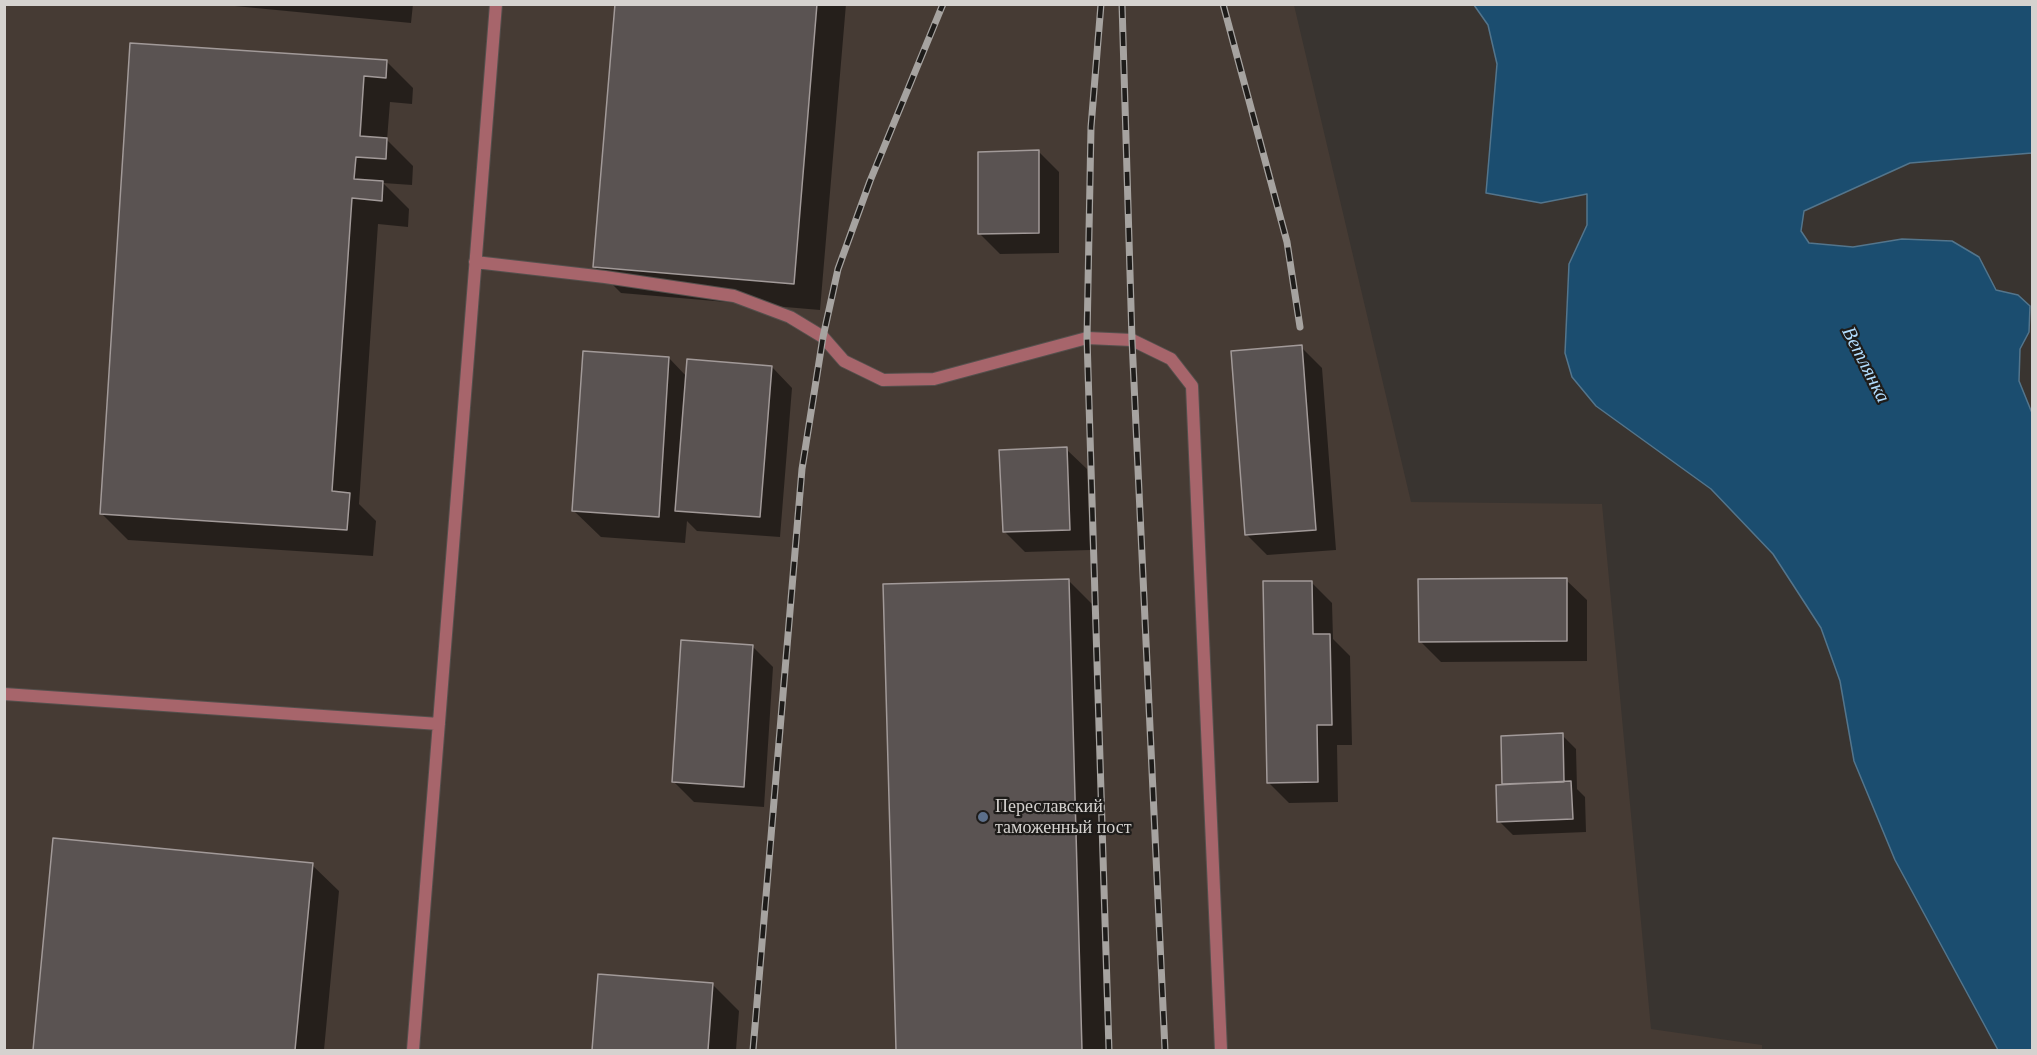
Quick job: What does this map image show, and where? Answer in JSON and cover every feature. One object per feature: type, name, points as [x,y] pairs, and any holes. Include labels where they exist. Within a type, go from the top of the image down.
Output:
[{"type":"street","points":[[413,1050],[496,4]]},
{"type":"street","points":[[475,262],[605,277],[734,296],[790,317],[823,337],[844,361],[884,380],[934,379],[1087,338],[1132,340],[1171,359],[1192,386],[1221,1050]]},
{"type":"street","points":[[4,694],[439,723]]},
{"type":"shaded area","points":[[5,4],[1294,5],[1411,502],[1602,504],[1651,1029],[1762,1045],[1762,1050],[5,1050]]},
{"type":"water","name":"Ветлянка","points":[[1474,5],[2032,5],[2032,153],[1910,163],[1804,211],[1801,231],[1809,243],[1853,247],[1902,239],[1952,241],[1979,257],[1996,290],[2018,295],[2030,306],[2029,332],[2020,349],[2019,381],[2032,413],[2032,1050],[1998,1050],[1895,860],[1854,761],[1840,681],[1821,628],[1773,554],[1711,489],[1596,406],[1572,377],[1565,353],[1569,264],[1587,225],[1587,194],[1541,203],[1486,193],[1497,64],[1488,25]]},
{"type":"building","points":[[615,4],[817,4],[794,284],[593,267]]},
{"type":"building","points":[[130,43],[387,60],[386,78],[364,76],[360,136],[387,138],[386,159],[356,157],[354,179],[383,181],[382,201],[352,198],[332,491],[350,493],[347,530],[100,514]]},
{"type":"building","points":[[1039,150],[1039,233],[978,234],[978,152]]},
{"type":"building","points":[[1302,345],[1316,530],[1245,535],[1231,351]]},
{"type":"building","points":[[583,351],[669,357],[659,517],[572,511]]},
{"type":"building","points":[[687,359],[772,366],[760,517],[675,511]]},
{"type":"building","points":[[1067,447],[1070,530],[1003,532],[999,450]]},
{"type":"building","points":[[1567,578],[1567,641],[1419,642],[1418,579]]},
{"type":"building","name":"Переславский таможенный пост","points":[[1069,579],[1082,1050],[896,1050],[883,584]]},
{"type":"building","points":[[1263,581],[1312,581],[1313,634],[1330,634],[1332,725],[1317,725],[1318,782],[1267,783]]},
{"type":"building","points":[[681,640],[753,645],[744,787],[672,782]]},
{"type":"building","points":[[1563,733],[1564,782],[1502,784],[1501,736]]},
{"type":"building","points":[[1571,781],[1573,819],[1497,822],[1496,785]]},
{"type":"building","points":[[53,838],[313,863],[295,1050],[33,1050]]},
{"type":"building","points":[[598,974],[713,983],[708,1050],[592,1050]]},
{"type":"railway","points":[[753,1050],[802,469],[823,337],[838,269],[870,181],[943,4]]},
{"type":"railway","points":[[1101,4],[1091,127],[1087,338],[1109,1050]]},
{"type":"railway","points":[[1122,4],[1132,340],[1165,1050]]},
{"type":"railway","points":[[1223,4],[1287,242],[1300,327]]},
{"type":"place","name":"Переславский таможенный пост","points":[[983,817]]}]
